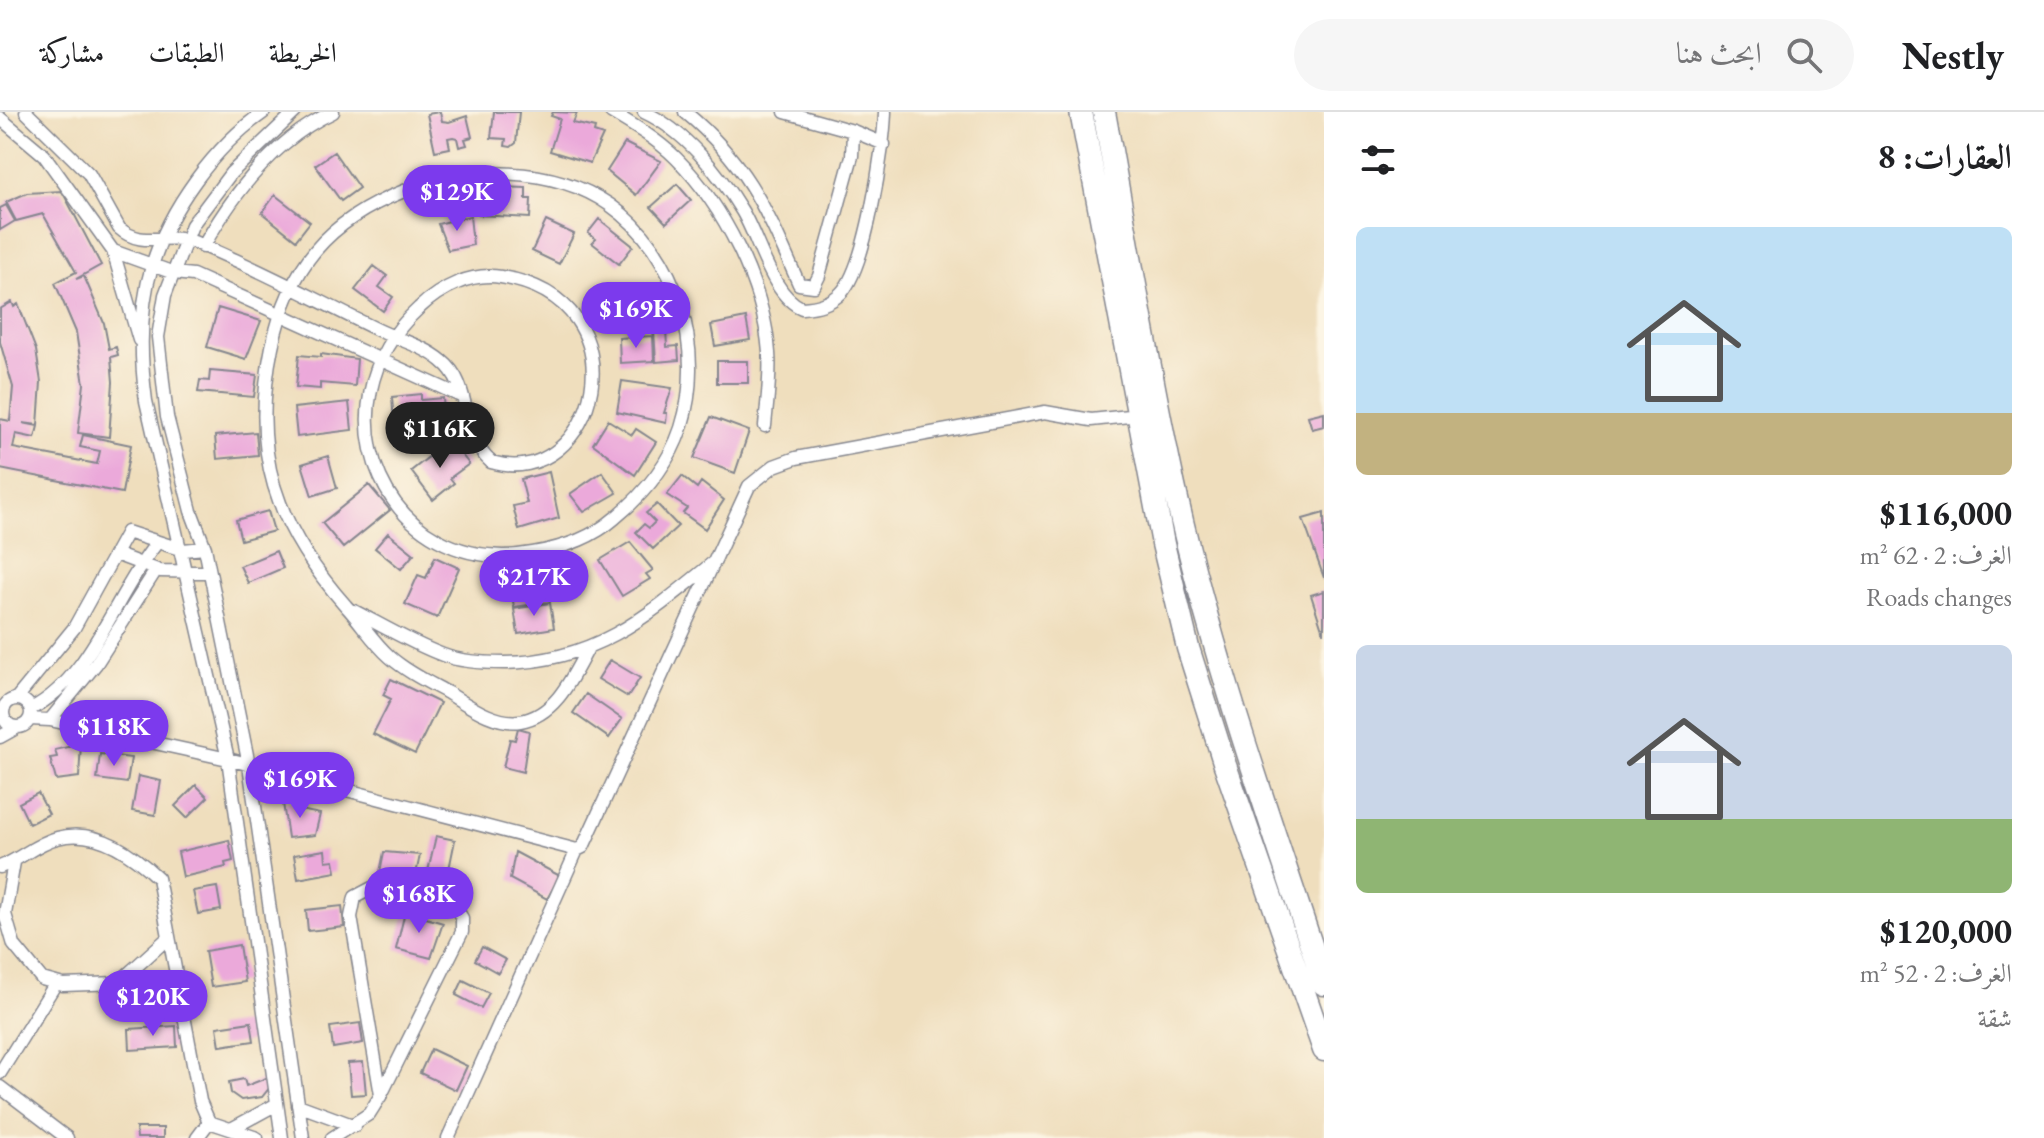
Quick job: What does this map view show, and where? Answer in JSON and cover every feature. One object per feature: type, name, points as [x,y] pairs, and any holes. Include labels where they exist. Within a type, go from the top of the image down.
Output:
[{"type":"highway","points":[[1081,112],[1163,544],[1188,648],[1225,765],[1324,1050]]},
{"type":"highway","points":[[1104,112],[1174,486],[1234,709],[1324,984]]},
{"type":"street","points":[[26,112],[89,174],[119,228],[127,236],[147,241],[186,240],[289,287],[391,337],[411,343],[444,361],[463,397],[471,439],[491,462],[521,467],[541,459],[573,432],[593,391],[593,357],[586,333],[571,310],[547,292],[500,277],[474,276],[425,302],[391,337],[378,358],[366,412],[377,471],[413,523],[442,542],[480,556],[512,557],[554,550],[608,525],[640,497],[667,460],[681,427],[689,387],[689,348],[685,320],[661,259],[642,232],[611,206],[556,181],[486,173],[450,176],[405,190],[374,205],[325,240],[300,267],[289,287],[280,313],[264,388],[266,457],[283,513],[304,554],[391,658],[445,692],[502,721],[525,721],[550,707],[587,650]]},
{"type":"street","points":[[140,344],[152,266],[164,239],[201,175],[232,139],[264,112]]},
{"type":"street","points":[[203,247],[224,209],[256,170],[309,123],[333,112]]},
{"type":"street","points":[[611,112],[674,156],[716,206],[729,232],[761,313],[769,352],[765,426]]},
{"type":"street","points":[[644,112],[661,120],[683,139],[728,189],[783,296],[802,308],[830,302],[851,279],[884,144],[885,112]]},
{"type":"street","points":[[685,112],[731,156],[773,221],[799,284],[809,288],[814,286],[819,276],[852,156],[853,131]]},
{"type":"street","points":[[785,112],[802,114],[884,144]]},
{"type":"street","points":[[293,113],[231,173],[186,240],[161,316],[160,373],[184,485],[205,548],[249,765],[303,1138]]},
{"type":"street","points":[[0,118],[44,155],[113,251],[140,344],[146,401],[183,550],[228,759],[282,1138]]},
{"type":"street","points":[[113,251],[174,273],[193,275],[463,397]]},
{"type":"street","points":[[448,1138],[577,850],[583,847],[719,558],[749,486],[785,461],[1045,412],[1091,420],[1139,415]]},
{"type":"street","points":[[18,727],[9,724],[2,712],[74,628],[127,532],[156,544],[183,550],[205,548]]},
{"type":"street","points":[[0,737],[18,727],[59,690],[94,643],[139,565],[156,544]]},
{"type":"street","points":[[115,554],[156,570],[208,572]]},
{"type":"street","points":[[348,607],[444,656],[488,663],[518,663],[587,650],[660,606],[719,558]]},
{"type":"street","points":[[50,720],[96,664],[156,570]]},
{"type":"street","points":[[16,699],[25,701],[30,714]]},
{"type":"street","points":[[30,714],[228,759],[577,850]]},
{"type":"street","points":[[0,867],[57,838],[100,838],[137,858],[158,878],[200,1101],[209,1122],[257,1138]]},
{"type":"street","points":[[14,862],[2,913],[14,945],[42,979],[96,986],[118,983],[156,995],[180,997]]},
{"type":"street","points":[[332,1138],[355,1126],[369,1114],[381,1095],[462,932],[462,918],[456,908],[439,901],[372,888],[355,897],[351,917],[381,1095]]},
{"type":"street","points":[[118,983],[169,937]]},
{"type":"street","points":[[0,1073],[56,983]]},
{"type":"street","points":[[0,1087],[67,1138]]},
{"type":"street","points":[[231,1129],[277,1104]]},
{"type":"street","points":[[298,1105],[355,1126]]},
{"type":"street","points":[[197,1138],[209,1122]]},
{"type":"building","points":[[440,112],[442,121],[467,116],[472,137],[465,139],[467,145],[459,147],[457,138],[453,137],[448,138],[450,148],[435,151],[427,114]]},
{"type":"building","points":[[494,112],[519,112],[516,143],[511,147],[505,146],[506,139],[491,138]]},
{"type":"building","points":[[553,112],[577,113],[573,123],[595,128],[594,132],[603,135],[590,163],[550,151],[560,119],[551,116]]},
{"type":"building","points":[[625,143],[661,161],[636,195],[607,171]]},
{"type":"building","points":[[334,152],[359,188],[341,201],[315,165]]},
{"type":"building","points":[[677,184],[691,200],[666,223],[651,207]]},
{"type":"building","points":[[501,187],[526,188],[526,199],[531,199],[530,218],[479,215],[480,204],[500,205]]},
{"type":"building","points":[[62,191],[101,265],[76,279],[84,276],[104,323],[109,349],[116,347],[118,355],[111,357],[113,382],[109,437],[78,433],[84,384],[76,332],[55,283],[76,272],[43,214],[16,221],[6,202],[27,193]]},
{"type":"building","points":[[275,195],[310,222],[296,240],[262,213]]},
{"type":"building","points":[[6,205],[15,221],[0,230],[0,208]]},
{"type":"building","points":[[470,216],[473,245],[448,250],[438,224]]},
{"type":"building","points":[[599,219],[633,246],[619,264],[592,243],[596,239],[588,233]]},
{"type":"building","points":[[546,221],[574,234],[559,264],[532,251]]},
{"type":"building","points":[[374,266],[387,276],[379,287],[393,297],[383,311],[355,290]]},
{"type":"building","points":[[12,302],[14,307],[18,304],[36,350],[41,382],[38,425],[23,423],[38,426],[35,438],[16,434],[13,448],[97,464],[100,451],[80,447],[83,435],[131,445],[122,493],[0,469],[0,419],[10,421],[13,387],[0,342],[0,309]]},
{"type":"building","points":[[218,308],[261,321],[246,359],[207,347]]},
{"type":"building","points":[[746,318],[750,340],[715,346],[711,325]]},
{"type":"building","points":[[666,329],[667,347],[678,346],[679,360],[656,362],[654,330]]},
{"type":"building","points":[[653,336],[654,361],[620,363],[619,338]]},
{"type":"building","points":[[321,354],[357,359],[355,386],[320,383],[320,389],[296,387],[299,355],[321,357]]},
{"type":"building","points":[[717,361],[748,361],[748,383],[717,383]]},
{"type":"building","points":[[210,371],[257,375],[254,397],[198,392],[200,380],[209,381]]},
{"type":"building","points":[[622,381],[672,388],[664,413],[667,413],[666,423],[617,412]]},
{"type":"building","points":[[421,394],[421,400],[443,398],[445,428],[395,435],[392,397]]},
{"type":"building","points":[[349,402],[352,430],[297,437],[294,408]]},
{"type":"building","points":[[1324,412],[1324,426],[1312,429],[1308,416]]},
{"type":"building","points":[[711,417],[749,431],[735,473],[694,458]]},
{"type":"building","points":[[608,420],[632,435],[636,429],[656,442],[635,475],[593,444]]},
{"type":"building","points":[[256,432],[258,455],[217,459],[215,436]]},
{"type":"building","points":[[450,440],[469,464],[450,478],[454,483],[433,500],[411,471]]},
{"type":"building","points":[[328,456],[337,488],[312,496],[302,464]]},
{"type":"building","points":[[549,472],[559,518],[519,530],[513,506],[527,503],[521,479]]},
{"type":"building","points":[[602,472],[617,493],[584,512],[570,494]]},
{"type":"building","points":[[682,476],[697,488],[701,482],[724,500],[705,529],[683,513],[687,508],[667,495]]},
{"type":"building","points":[[369,485],[390,510],[343,548],[322,523]]},
{"type":"building","points":[[657,504],[678,526],[653,549],[636,532],[644,524],[649,528],[655,522],[646,513]]},
{"type":"building","points":[[268,511],[274,531],[241,540],[236,520]]},
{"type":"building","points":[[1324,513],[1324,578],[1303,519]]},
{"type":"building","points":[[388,533],[414,554],[401,569],[375,548]]},
{"type":"building","points":[[630,542],[653,570],[646,574],[650,579],[622,596],[600,560]]},
{"type":"building","points":[[276,551],[283,568],[248,583],[240,566]]},
{"type":"building","points":[[435,557],[459,568],[437,618],[405,604],[418,575],[426,578]]},
{"type":"building","points":[[539,571],[541,584],[547,584],[550,602],[514,607],[509,576]]},
{"type":"building","points":[[1324,591],[1324,632],[1323,632],[1311,595]]},
{"type":"building","points":[[550,603],[554,628],[518,634],[514,609]]},
{"type":"building","points":[[610,660],[640,678],[628,697],[598,679]]},
{"type":"building","points":[[391,679],[440,703],[415,754],[373,734],[391,699],[383,695]]},
{"type":"building","points":[[586,694],[622,719],[609,738],[573,713]]},
{"type":"building","points":[[518,728],[529,731],[523,772],[503,767],[510,739],[515,740]]},
{"type":"building","points":[[81,744],[79,777],[56,780],[50,758],[57,757],[55,750]]},
{"type":"building","points":[[100,754],[131,758],[127,783],[97,779]]},
{"type":"building","points":[[138,776],[161,781],[155,815],[132,811]]},
{"type":"building","points":[[196,785],[208,797],[187,818],[175,806]]},
{"type":"building","points":[[38,793],[49,814],[29,824],[19,803]]},
{"type":"building","points":[[299,799],[300,810],[320,814],[315,835],[288,838],[283,803]]},
{"type":"building","points":[[436,836],[455,840],[447,879],[427,875]]},
{"type":"building","points":[[229,840],[233,861],[225,863],[226,867],[183,877],[178,852]]},
{"type":"building","points":[[325,850],[326,861],[334,860],[336,872],[298,879],[294,855]]},
{"type":"building","points":[[384,852],[420,855],[413,889],[378,882]]},
{"type":"building","points":[[515,852],[560,876],[547,899],[510,879]]},
{"type":"building","points":[[217,887],[221,910],[198,914],[193,891]]},
{"type":"building","points":[[342,906],[344,927],[308,931],[306,910]]},
{"type":"building","points":[[405,912],[443,923],[431,958],[396,949]]},
{"type":"building","points":[[239,945],[245,982],[211,987],[205,951]]},
{"type":"building","points":[[482,947],[506,960],[498,973],[475,960]]},
{"type":"building","points":[[463,980],[489,993],[481,1008],[456,995]]},
{"type":"building","points":[[251,1022],[254,1041],[220,1046],[217,1027]]},
{"type":"building","points":[[360,1023],[363,1043],[333,1048],[330,1027]]},
{"type":"building","points":[[176,1026],[177,1047],[130,1050],[129,1029]]},
{"type":"building","points":[[431,1049],[467,1066],[456,1090],[420,1073]]},
{"type":"building","points":[[363,1062],[366,1094],[351,1095],[348,1063]]},
{"type":"building","points":[[269,1077],[270,1087],[262,1097],[241,1100],[231,1093],[229,1082],[244,1079],[246,1086]]},
{"type":"building","points":[[136,1128],[163,1128],[163,1138],[137,1138]]}]
